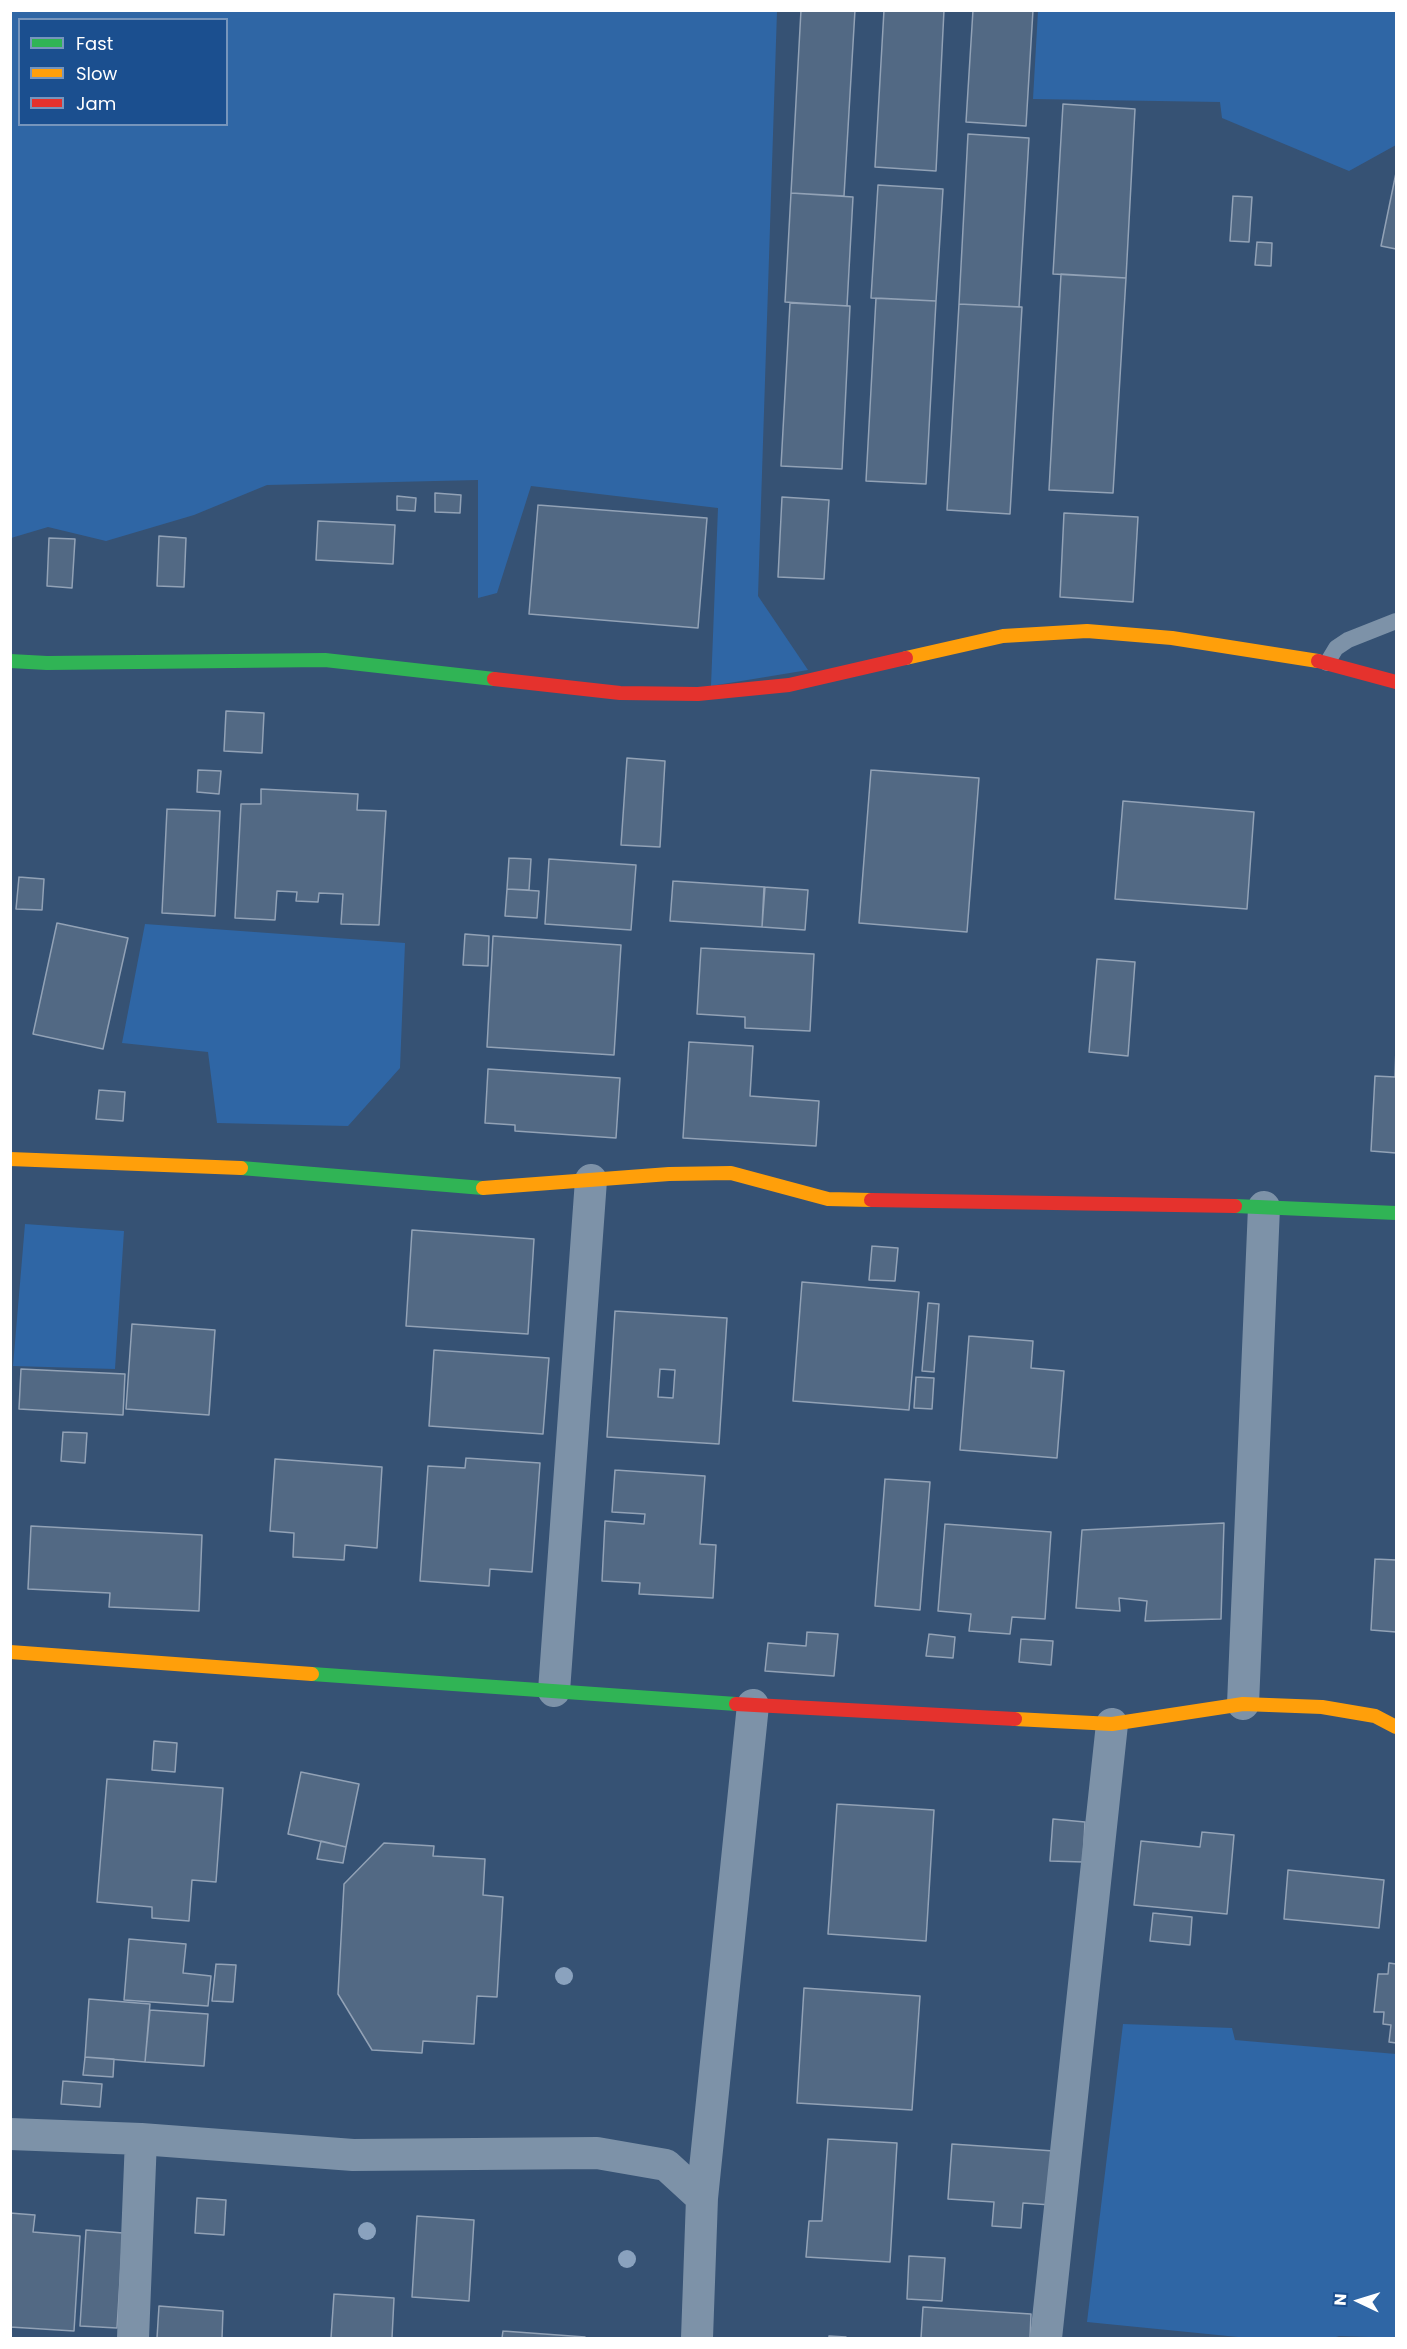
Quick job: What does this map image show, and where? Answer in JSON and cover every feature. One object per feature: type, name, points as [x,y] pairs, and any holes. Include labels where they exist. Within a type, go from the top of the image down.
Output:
[{"type":"street","points":[[10,661],[48,663],[325,660],[620,693],[698,694],[789,685],[1003,636],[1087,632],[1172,638],[1327,663],[1396,682]]},
{"type":"street","points":[[10,1159],[280,1170],[488,1188],[731,1173],[828,1199],[1264,1207],[1396,1213]]},
{"type":"street","points":[[554,1691],[591,1180]]},
{"type":"street","points":[[1243,1704],[1264,1207]]},
{"type":"street","points":[[10,1652],[753,1705],[1112,1724],[1243,1704],[1322,1707],[1375,1716],[1396,1727]]},
{"type":"street","points":[[697,2338],[702,2198],[753,1705]]},
{"type":"street","points":[[1046,2338],[1112,1724]]},
{"type":"street","points":[[10,2134],[141,2139],[353,2155],[597,2153],[666,2165],[702,2198]]},
{"type":"street","points":[[133,2338],[141,2139]]},
{"type":"lane","points":[[1327,663],[1336,648],[1348,640],[1396,621]]},
{"type":"shaded area","points":[[11,11],[777,11],[758,596],[808,670],[711,686],[718,508],[531,486],[497,593],[478,598],[478,480],[267,485],[194,515],[106,541],[48,527],[11,538]]},
{"type":"shaded area","points":[[1038,11],[1396,11],[1396,145],[1349,171],[1222,118],[1220,102],[1033,99]]},
{"type":"shaded area","points":[[145,924],[405,943],[400,1068],[348,1126],[217,1123],[208,1052],[122,1043]]},
{"type":"shaded area","points":[[25,1224],[124,1231],[115,1369],[13,1366]]},
{"type":"shaded area","points":[[1123,2024],[1232,2028],[1235,2040],[1396,2054],[1396,2338],[1339,2336],[1333,2338],[1248,2338],[1087,2322]]},
{"type":"building","points":[[801,10],[855,10],[844,196],[791,193]]},
{"type":"building","points":[[884,10],[944,10],[936,171],[875,167]]},
{"type":"building","points":[[973,10],[1033,10],[1026,126],[966,122]]},
{"type":"building","points":[[1063,104],[1135,109],[1126,278],[1053,274]]},
{"type":"building","points":[[968,134],[1029,138],[1019,307],[959,304]]},
{"type":"building","points":[[1396,173],[1396,249],[1381,246]]},
{"type":"building","points":[[878,185],[943,189],[936,301],[871,298]]},
{"type":"building","points":[[791,193],[853,197],[847,306],[785,302]]},
{"type":"building","points":[[1233,196],[1252,197],[1249,242],[1230,241]]},
{"type":"building","points":[[1257,242],[1272,243],[1271,266],[1255,265]]},
{"type":"building","points":[[1061,274],[1126,278],[1113,493],[1049,490]]},
{"type":"building","points":[[876,298],[936,301],[926,484],[866,481]]},
{"type":"building","points":[[790,303],[850,306],[842,469],[781,466]]},
{"type":"building","points":[[959,304],[1022,307],[1010,514],[947,510]]},
{"type":"building","points":[[435,493],[461,495],[460,513],[435,512]]},
{"type":"building","points":[[397,496],[416,498],[415,511],[397,510]]},
{"type":"building","points":[[782,497],[829,500],[824,579],[778,577]]},
{"type":"building","points":[[538,505],[707,518],[698,628],[529,614]]},
{"type":"building","points":[[1064,513],[1138,517],[1133,602],[1060,597]]},
{"type":"building","points":[[318,521],[395,525],[393,564],[316,560]]},
{"type":"building","points":[[159,536],[186,538],[184,587],[157,586]]},
{"type":"building","points":[[49,538],[75,539],[72,588],[47,586]]},
{"type":"building","points":[[226,711],[264,713],[262,753],[224,751]]},
{"type":"building","points":[[627,758],[665,761],[660,847],[621,845]]},
{"type":"building","points":[[198,770],[221,771],[219,794],[197,792]]},
{"type":"building","points":[[871,770],[979,778],[967,932],[859,923]]},
{"type":"building","points":[[261,789],[358,794],[357,810],[386,811],[379,925],[341,924],[343,894],[319,893],[318,902],[296,901],[297,892],[277,891],[275,920],[235,918],[241,804],[261,804]]},
{"type":"building","points":[[1123,801],[1254,812],[1247,909],[1115,899]]},
{"type":"building","points":[[167,809],[220,811],[215,916],[162,913]]},
{"type":"building","points":[[509,858],[531,859],[529,890],[507,889]]},
{"type":"building","points":[[549,859],[636,865],[631,930],[545,924]]},
{"type":"building","points":[[19,877],[44,879],[42,910],[16,909]]},
{"type":"building","points":[[673,881],[765,887],[762,927],[670,921]]},
{"type":"building","points":[[764,887],[808,890],[805,930],[762,927]]},
{"type":"building","points":[[507,889],[539,891],[537,918],[505,916]]},
{"type":"building","points":[[57,923],[128,938],[103,1049],[33,1034]]},
{"type":"building","points":[[465,934],[489,936],[488,966],[463,965]]},
{"type":"building","points":[[493,936],[621,945],[614,1055],[487,1047]]},
{"type":"building","points":[[701,948],[814,954],[810,1031],[745,1028],[745,1017],[697,1014]]},
{"type":"building","points":[[1097,959],[1135,962],[1128,1056],[1089,1052]]},
{"type":"building","points":[[689,1042],[753,1046],[750,1096],[819,1101],[816,1146],[683,1138]]},
{"type":"building","points":[[1396,1047],[1396,1153],[1371,1151],[1375,1076],[1395,1077]]},
{"type":"building","points":[[488,1069],[620,1078],[616,1138],[515,1131],[515,1125],[485,1123]]},
{"type":"building","points":[[99,1090],[125,1092],[123,1121],[96,1119]]},
{"type":"building","points":[[412,1230],[534,1239],[528,1334],[406,1326]]},
{"type":"building","points":[[872,1246],[898,1248],[895,1281],[869,1280]]},
{"type":"building","points":[[802,1282],[919,1292],[909,1410],[793,1401]]},
{"type":"building","points":[[928,1303],[939,1304],[934,1372],[922,1371]]},
{"type":"building","points":[[615,1311],[727,1318],[719,1444],[607,1437]],"holes":[[[660,1369],[675,1370],[673,1398],[658,1397]]]},
{"type":"building","points":[[132,1324],[215,1330],[209,1415],[126,1409]]},
{"type":"building","points":[[969,1336],[1033,1341],[1031,1368],[1064,1371],[1057,1458],[960,1450]]},
{"type":"building","points":[[434,1350],[549,1358],[543,1434],[429,1426]]},
{"type":"building","points":[[21,1369],[125,1374],[123,1415],[19,1409]]},
{"type":"building","points":[[916,1377],[934,1378],[932,1409],[914,1408]]},
{"type":"building","points":[[63,1432],[87,1433],[85,1463],[61,1461]]},
{"type":"building","points":[[466,1458],[540,1463],[532,1572],[490,1569],[489,1586],[420,1581],[428,1466],[465,1468]]},
{"type":"building","points":[[275,1459],[382,1467],[377,1548],[345,1545],[344,1560],[293,1557],[294,1533],[270,1531]]},
{"type":"building","points":[[615,1470],[705,1476],[700,1544],[716,1545],[713,1598],[639,1594],[640,1583],[602,1581],[605,1521],[644,1524],[645,1514],[612,1512]]},
{"type":"building","points":[[885,1479],[930,1482],[920,1610],[875,1606]]},
{"type":"building","points":[[1224,1523],[1221,1619],[1145,1621],[1147,1601],[1119,1598],[1120,1611],[1076,1608],[1082,1530]]},
{"type":"building","points":[[945,1524],[1051,1532],[1045,1619],[1012,1617],[1010,1634],[969,1631],[971,1614],[938,1611]]},
{"type":"building","points":[[31,1526],[202,1535],[199,1611],[109,1607],[110,1593],[28,1589]]},
{"type":"building","points":[[1375,1559],[1396,1560],[1396,1632],[1371,1630]]},
{"type":"building","points":[[807,1632],[838,1634],[834,1676],[765,1671],[768,1643],[806,1646]]},
{"type":"building","points":[[929,1634],[955,1637],[953,1658],[926,1656]]},
{"type":"building","points":[[1021,1639],[1053,1641],[1051,1665],[1019,1662]]},
{"type":"building","points":[[154,1741],[177,1743],[175,1772],[152,1770]]},
{"type":"building","points":[[301,1772],[359,1784],[346,1847],[288,1834]]},
{"type":"building","points":[[107,1779],[223,1788],[216,1882],[192,1880],[189,1921],[152,1918],[152,1907],[97,1902]]},
{"type":"building","points":[[837,1804],[934,1810],[926,1941],[828,1934]]},
{"type":"building","points":[[1053,1819],[1085,1822],[1083,1862],[1050,1861]]},
{"type":"building","points":[[1202,1832],[1234,1835],[1227,1914],[1134,1905],[1141,1841],[1200,1847]]},
{"type":"building","points":[[321,1841],[346,1847],[343,1863],[317,1859]]},
{"type":"building","points":[[384,1843],[434,1846],[433,1856],[485,1859],[483,1895],[503,1897],[497,1997],[477,1996],[474,2044],[423,2041],[422,2053],[372,2050],[338,1994],[344,1884]]},
{"type":"building","points":[[1288,1870],[1384,1880],[1379,1928],[1284,1919]]},
{"type":"building","points":[[1153,1913],[1192,1917],[1190,1945],[1150,1941]]},
{"type":"building","points":[[129,1939],[186,1944],[183,1973],[211,1976],[208,2006],[124,2000]]},
{"type":"building","points":[[1389,1963],[1396,1964],[1396,2043],[1389,2042],[1391,2025],[1383,2024],[1384,2012],[1374,2012],[1378,1974],[1388,1974]]},
{"type":"building","points":[[216,1964],[236,1965],[233,2002],[212,2001]]},
{"type":"building","points":[[804,1988],[920,1996],[912,2110],[797,2103]]},
{"type":"building","points":[[89,1999],[150,2004],[145,2062],[85,2057]]},
{"type":"building","points":[[150,2010],[208,2014],[204,2066],[145,2062]]},
{"type":"building","points":[[85,2057],[114,2059],[113,2077],[83,2075]]},
{"type":"building","points":[[63,2081],[102,2084],[100,2107],[61,2104]]},
{"type":"building","points":[[828,2139],[897,2143],[890,2262],[806,2257],[809,2221],[822,2221]]},
{"type":"building","points":[[952,2144],[1054,2151],[1051,2205],[1023,2203],[1021,2228],[992,2226],[994,2202],[948,2199]]},
{"type":"building","points":[[197,2198],[226,2200],[224,2235],[195,2233]]},
{"type":"building","points":[[10,2213],[35,2215],[33,2232],[80,2236],[74,2331],[10,2327]]},
{"type":"building","points":[[417,2216],[474,2220],[469,2301],[412,2297]]},
{"type":"building","points":[[86,2230],[123,2233],[117,2328],[80,2326]]},
{"type":"building","points":[[909,2256],[945,2258],[942,2301],[907,2299]]},
{"type":"building","points":[[334,2294],[394,2298],[392,2338],[331,2338]]},
{"type":"building","points":[[159,2306],[223,2311],[222,2338],[157,2338]]},
{"type":"building","points":[[923,2307],[1031,2314],[1030,2338],[921,2338]]},
{"type":"building","points":[[503,2331],[585,2337],[585,2338],[502,2338]]},
{"type":"building","points":[[829,2336],[846,2337],[846,2338],[829,2338]]},
{"type":"traffic: fast","points":[[10,661],[47,663],[325,660],[494,679]]},
{"type":"traffic: fast","points":[[241,1168],[483,1188]]},
{"type":"traffic: fast","points":[[1235,1206],[1396,1213]]},
{"type":"traffic: fast","points":[[312,1674],[736,1704]]},
{"type":"traffic: slow","points":[[906,658],[1003,636],[1087,631],[1172,638],[1318,661]]},
{"type":"traffic: slow","points":[[10,1159],[241,1168]]},
{"type":"traffic: slow","points":[[483,1188],[669,1174],[731,1173],[828,1199],[871,1200]]},
{"type":"traffic: slow","points":[[10,1652],[312,1674]]},
{"type":"traffic: slow","points":[[1015,1719],[1112,1724],[1243,1704],[1322,1707],[1375,1716],[1396,1727]]},
{"type":"traffic: jam","points":[[494,679],[620,693],[698,694],[789,685],[906,658]]},
{"type":"traffic: jam","points":[[1318,661],[1396,682]]},
{"type":"traffic: jam","points":[[871,1200],[1235,1206]]},
{"type":"traffic: jam","points":[[736,1704],[1015,1719]]}]
